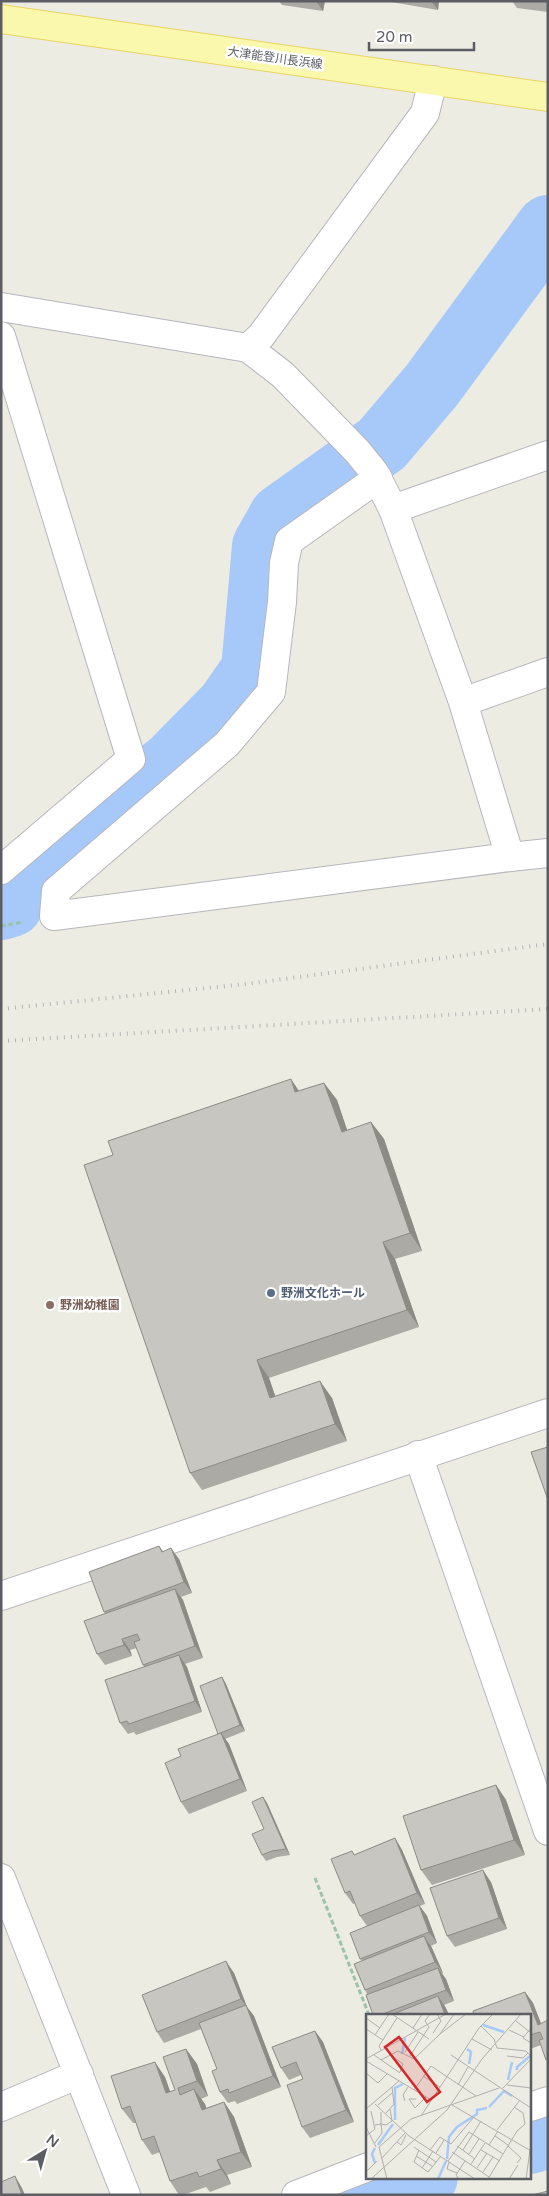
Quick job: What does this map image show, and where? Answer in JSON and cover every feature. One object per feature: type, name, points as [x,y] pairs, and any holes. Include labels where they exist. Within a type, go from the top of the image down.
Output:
[{"type":"main road","name":"大津能登川長浜線","points":[[1,19],[548,97]]},
{"type":"street","points":[[248,348],[261,336],[424,113],[433,80]]},
{"type":"street","points":[[1,307],[248,348],[283,375],[357,451],[376,475],[393,509],[463,702],[510,857]]},
{"type":"street","points":[[1,336],[131,759],[1,870]]},
{"type":"street","points":[[393,509],[548,455]]},
{"type":"street","points":[[376,475],[289,541],[284,563],[282,602],[271,692],[227,744],[56,891],[54,916],[548,853]]},
{"type":"street","points":[[463,702],[548,672]]},
{"type":"street","points":[[1,1596],[548,1413]]},
{"type":"street","points":[[418,1456],[548,1831]]},
{"type":"street","points":[[1,1878],[80,2074],[126,2195]]},
{"type":"street","points":[[1,2107],[80,2074]]},
{"type":"street","points":[[532,2106],[548,2101]]},
{"type":"street","points":[[296,2195],[366,2168]]},
{"type":"path","points":[[315,1878],[369,2014]]},
{"type":"building","name":"野洲文化ホール","points":[[291,1079],[295,1092],[324,1083],[342,1132],[371,1122],[410,1233],[383,1242],[407,1310],[257,1360],[270,1398],[320,1381],[335,1424],[190,1473],[84,1165],[113,1155],[108,1141]]},
{"type":"building","points":[[548,1447],[548,1500],[531,1452]]},
{"type":"building","points":[[159,1546],[162,1552],[171,1548],[184,1582],[104,1612],[89,1572]]},
{"type":"building","points":[[175,1589],[195,1646],[143,1665],[134,1642],[140,1640],[137,1634],[122,1639],[124,1645],[97,1654],[84,1621]]},
{"type":"building","points":[[179,1655],[195,1701],[129,1724],[127,1721],[120,1723],[105,1680]]},
{"type":"building","points":[[222,1677],[240,1725],[218,1734],[200,1686]]},
{"type":"building","points":[[221,1733],[240,1779],[181,1802],[165,1763],[181,1756],[178,1749]]},
{"type":"building","points":[[496,1785],[514,1840],[421,1870],[403,1816]]},
{"type":"building","points":[[263,1797],[286,1849],[262,1855],[252,1834],[264,1829],[252,1802]]},
{"type":"building","points":[[395,1838],[417,1893],[360,1916],[350,1891],[345,1893],[331,1859],[352,1851],[354,1855]]},
{"type":"building","points":[[483,1870],[499,1918],[447,1936],[430,1888]]},
{"type":"building","points":[[419,1905],[429,1932],[360,1959],[350,1933]]},
{"type":"building","points":[[424,1936],[435,1962],[365,1990],[354,1964]]},
{"type":"building","points":[[226,1961],[241,1999],[157,2032],[142,1995]]},
{"type":"building","points":[[438,1968],[446,1990],[383,2014],[373,2014],[366,1995]]},
{"type":"building","points":[[525,1992],[538,2025],[548,2020],[548,2059],[546,2060],[539,2040],[543,2039],[540,2032],[532,2034],[532,2014],[474,2014],[473,2011]]},
{"type":"building","points":[[438,1996],[445,2014],[393,2014]]},
{"type":"building","points":[[246,2005],[273,2076],[229,2093],[228,2089],[220,2092],[212,2071],[217,2069],[199,2023]]},
{"type":"building","points":[[315,2031],[346,2110],[302,2127],[287,2085],[303,2079],[296,2062],[281,2068],[272,2047]]},
{"type":"building","points":[[186,2049],[197,2081],[178,2088],[180,2095],[194,2089],[202,2110],[224,2102],[241,2152],[217,2160],[221,2169],[199,2177],[197,2172],[170,2181],[154,2136],[142,2140],[130,2106],[122,2109],[111,2076],[155,2062],[166,2093],[175,2090],[163,2057]]},
{"type":"building","points":[[15,2176],[22,2195],[1,2195],[1,2182]]},
{"type":"building","points":[[548,2191],[548,2195],[532,2195]]},
{"type":"waterway","points":[[1,908],[11,905],[18,891],[81,835],[173,762],[228,706],[253,670],[264,546],[281,516],[382,444],[432,385],[548,227]]},
{"type":"waterway","points":[[532,2141],[548,2136]]},
{"type":"waterway","points":[[375,2195],[423,2178]]},
{"type":"railway","points":[[1,1009],[246,984],[548,944]]},
{"type":"railway","points":[[1,1041],[548,1009]]},
{"type":"place","name":"野洲文化ホール","points":[[271,1293]]},
{"type":"place","name":"野洲幼稚園","points":[[50,1305]]}]
